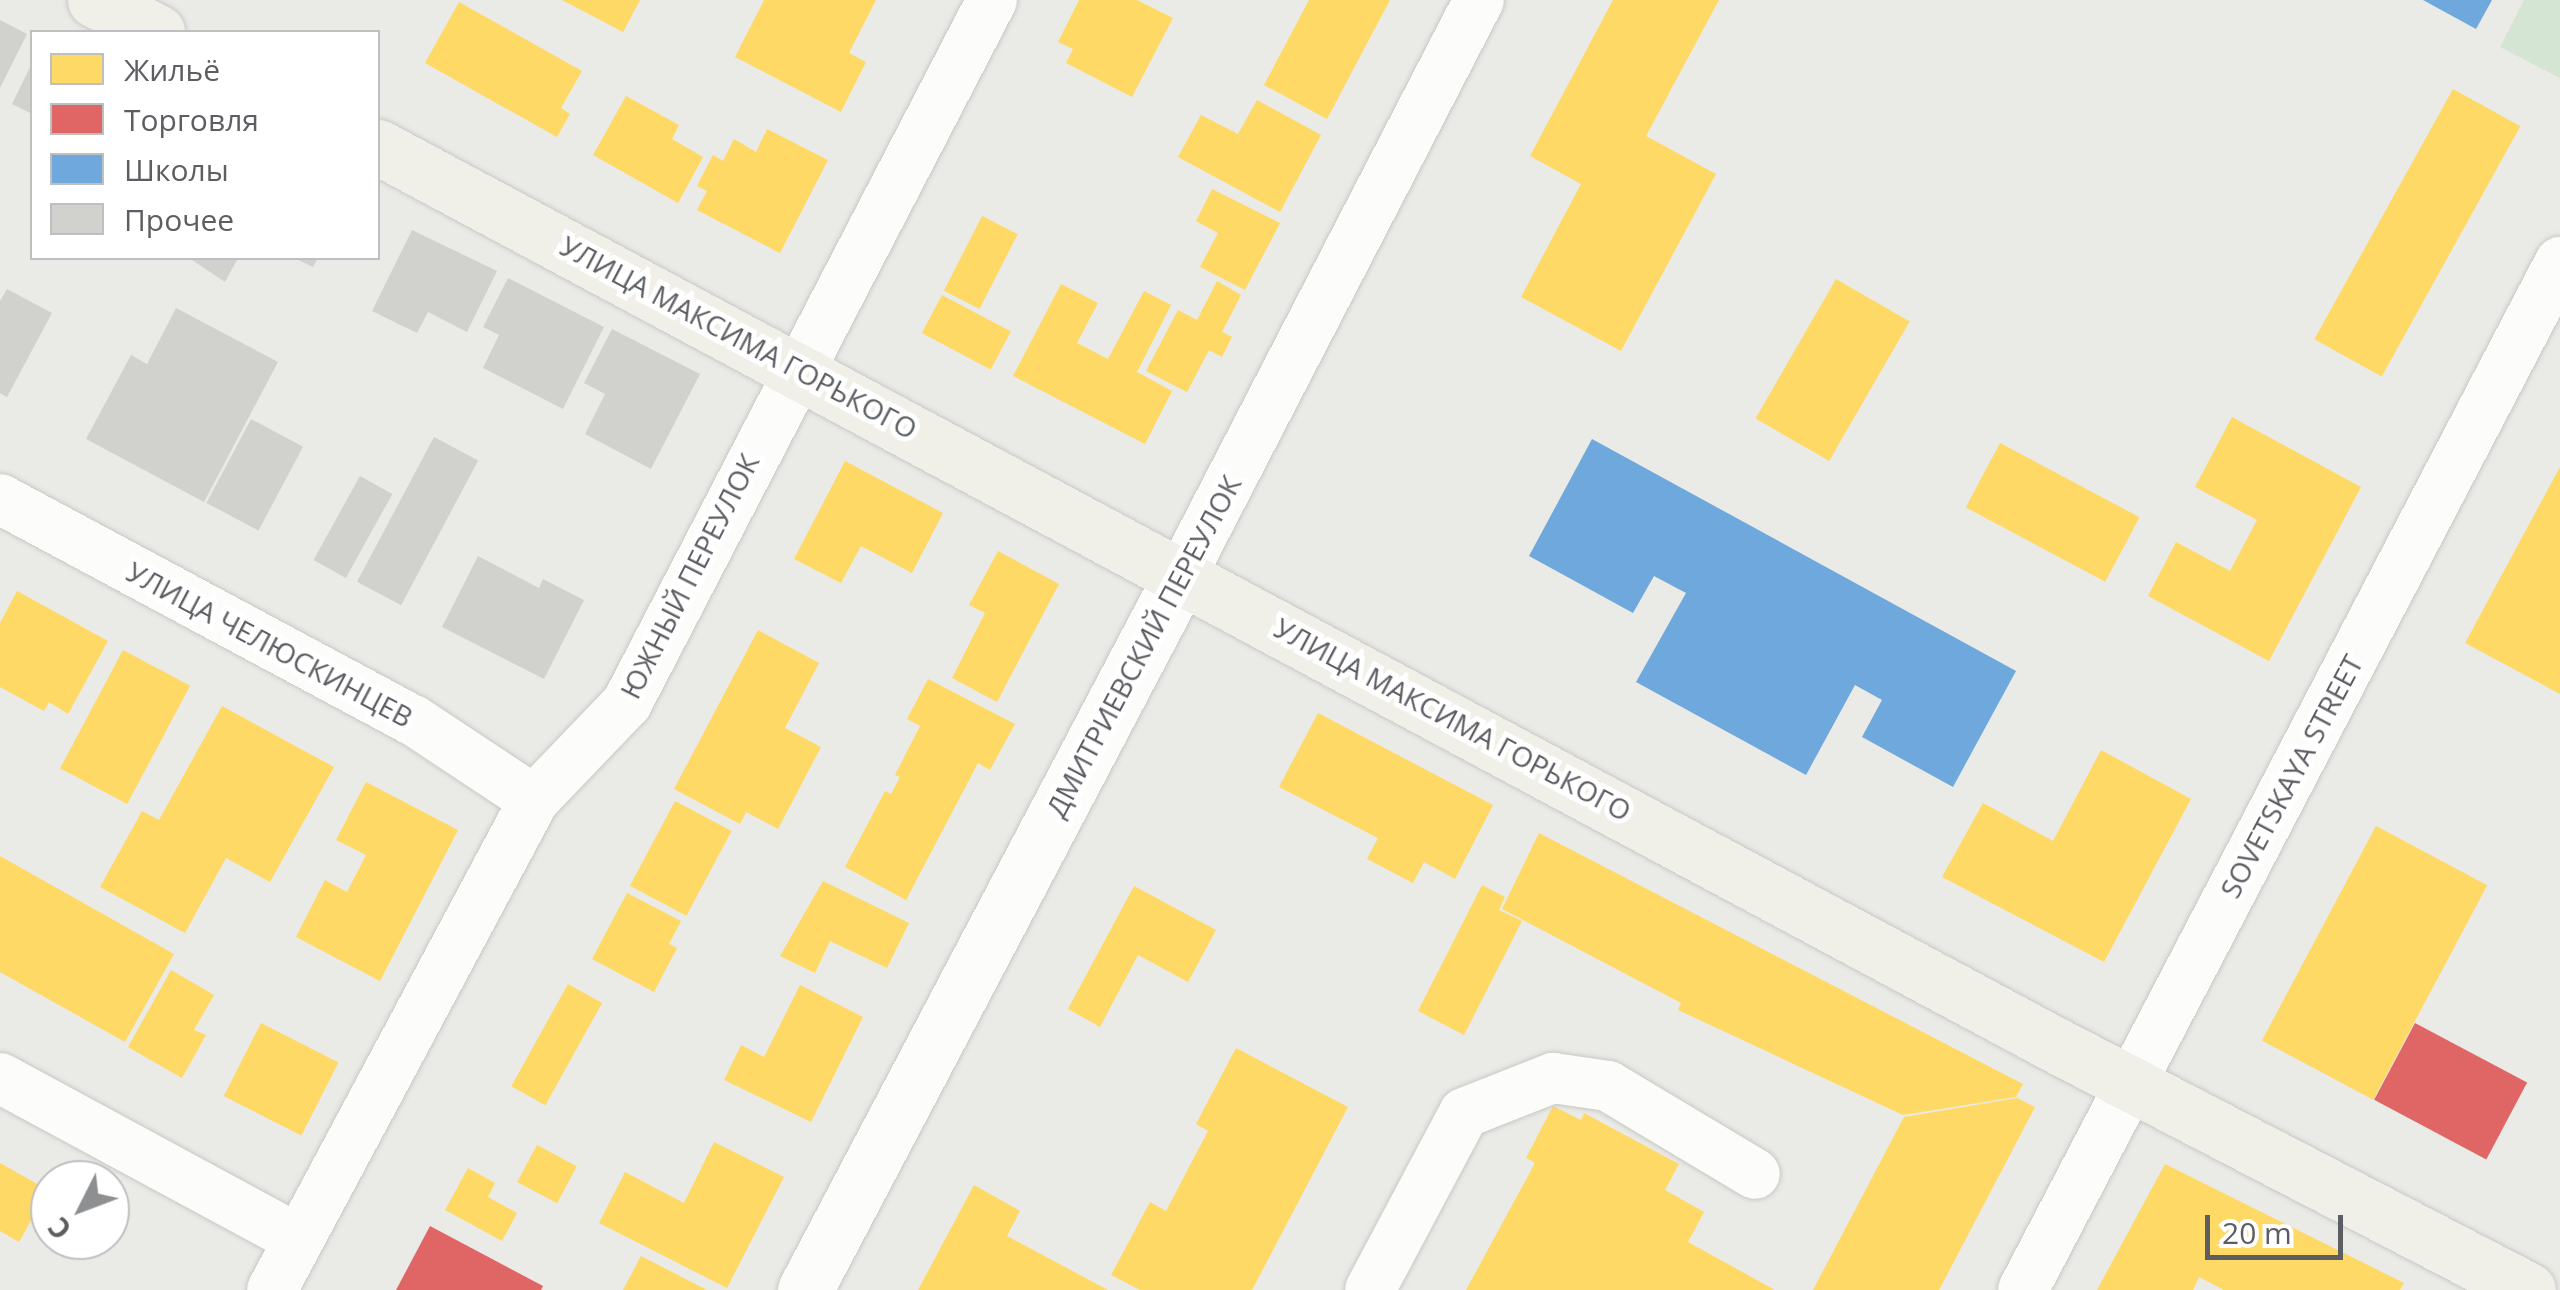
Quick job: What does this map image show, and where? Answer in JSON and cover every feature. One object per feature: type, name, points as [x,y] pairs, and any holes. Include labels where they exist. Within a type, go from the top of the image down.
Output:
[{"type":"main road","points":[[95,0],[153,30]]},
{"type":"main road","name":"УЛИЦА МАКСИМА ГОРЬКОГО","points":[[380,149],[1182,572],[2130,1084],[2528,1290]]},
{"type":"street","name":"ЮЖНЫЙ ПЕРЕУЛОК","points":[[272,1290],[534,800],[627,702],[796,366],[992,0]]},
{"type":"street","name":"ДМИТРИЕВСКИЙ ПЕРЕУЛОК","points":[[805,1290],[1479,0]]},
{"type":"street","name":"SOVETSKAYA STREET","points":[[2022,1290],[2560,262]]},
{"type":"street","name":"УЛИЦА ЧЕЛЮСКИНЦЕВ","points":[[0,499],[413,720],[534,800]]},
{"type":"street","points":[[0,1078],[298,1239]]},
{"type":"street","points":[[1370,1290],[1464,1113],[1553,1078],[1608,1086],[1755,1174]]},
{"type":"green space","points":[[2524,0],[2560,0],[2560,78],[2500,47]]},
{"type":"building: Жильё","points":[[562,0],[640,0],[623,32]]},
{"type":"building: Жильё","points":[[764,0],[876,0],[849,53],[866,62],[841,112],[735,57]]},
{"type":"building: Жильё","points":[[1079,0],[1137,0],[1173,18],[1132,97],[1066,63],[1073,49],[1058,42]]},
{"type":"building: Жильё","points":[[1309,0],[1390,0],[1327,119],[1264,85]]},
{"type":"building: Жильё","points":[[1613,0],[1719,0],[1646,136],[1716,174],[1621,351],[1521,297],[1581,184],[1530,156]]},
{"type":"building: Жильё","points":[[459,2],[582,71],[561,108],[570,114],[557,137],[425,63]]},
{"type":"building: Жильё","points":[[2453,89],[2520,126],[2382,376],[2314,339]]},
{"type":"building: Жильё","points":[[626,96],[679,125],[672,139],[703,157],[678,203],[593,155]]},
{"type":"building: Жильё","points":[[1257,100],[1321,135],[1280,212],[1178,157],[1201,115],[1238,134]]},
{"type":"building: Жильё","points":[[767,129],[828,160],[780,253],[697,210],[707,191],[697,186],[713,155],[723,161],[734,139],[756,152]]},
{"type":"building: Жильё","points":[[1212,189],[1280,223],[1245,290],[1200,267],[1218,233],[1196,221]]},
{"type":"building: Жильё","points":[[982,216],[1018,234],[980,309],[944,291]]},
{"type":"building: Жильё","points":[[1836,279],[1910,322],[1829,461],[1756,418]]},
{"type":"building: Жильё","points":[[1217,281],[1241,295],[1222,332],[1232,337],[1222,357],[1209,350],[1187,392],[1146,371],[1178,310],[1197,320]]},
{"type":"building: Жильё","points":[[1061,284],[1098,303],[1077,343],[1108,359],[1144,291],[1171,305],[1137,372],[1172,391],[1145,444],[1013,376]]},
{"type":"building: Жильё","points":[[942,295],[1011,332],[991,370],[922,333]]},
{"type":"building: Жильё","points":[[2232,417],[2361,487],[2269,661],[2148,596],[2176,542],[2230,571],[2257,520],[2195,487]]},
{"type":"building: Жильё","points":[[2000,443],[2140,517],[2105,582],[1966,507]]},
{"type":"building: Жильё","points":[[845,461],[943,513],[912,573],[861,546],[841,583],[794,559]]},
{"type":"building: Жильё","points":[[2560,467],[2560,694],[2465,643]]},
{"type":"building: Жильё","points":[[998,551],[1059,584],[997,702],[952,678],[985,613],[969,605]]},
{"type":"building: Жильё","points":[[17,591],[108,641],[68,714],[49,702],[44,711],[0,687],[0,623]]},
{"type":"building: Жильё","points":[[758,630],[819,663],[785,728],[821,747],[778,829],[746,812],[740,824],[674,789]]},
{"type":"building: Жильё","points":[[123,650],[190,686],[127,804],[60,768]]},
{"type":"building: Жильё","points":[[928,679],[1015,724],[990,770],[978,763],[906,900],[845,867],[885,791],[891,794],[900,777],[895,775],[920,726],[907,719]]},
{"type":"building: Жильё","points":[[222,706],[334,767],[270,882],[226,858],[185,933],[100,887],[142,811],[159,820]]},
{"type":"building: Жильё","points":[[1318,713],[1493,805],[1455,879],[1424,862],[1413,883],[1367,859],[1378,838],[1279,787]]},
{"type":"building: Жильё","points":[[2101,750],[2191,799],[2104,962],[1942,877],[1983,803],[2053,841]]},
{"type":"building: Жильё","points":[[366,782],[458,830],[380,981],[296,937],[325,880],[347,892],[366,855],[336,840]]},
{"type":"building: Жильё","points":[[675,801],[732,831],[686,916],[630,886]]},
{"type":"building: Жильё","points":[[2376,826],[2487,885],[2373,1100],[2262,1041]]},
{"type":"building: Жильё","points":[[1539,833],[2023,1084],[2016,1097],[1903,1115],[1678,1010],[1681,1003],[1502,909]]},
{"type":"building: Жильё","points":[[0,856],[174,954],[125,1042],[0,972]]},
{"type":"building: Жильё","points":[[823,881],[909,923],[887,968],[830,941],[815,973],[780,956]]},
{"type":"building: Жильё","points":[[1482,885],[1505,897],[1499,910],[1522,921],[1464,1035],[1418,1011]]},
{"type":"building: Жильё","points":[[1134,886],[1216,930],[1188,982],[1138,955],[1100,1027],[1068,1009]]},
{"type":"building: Жильё","points":[[627,893],[681,921],[669,944],[677,948],[654,992],[592,959]]},
{"type":"building: Жильё","points":[[171,970],[214,995],[194,1030],[206,1035],[182,1078],[128,1047]]},
{"type":"building: Жильё","points":[[568,984],[602,1003],[545,1105],[511,1086]]},
{"type":"building: Жильё","points":[[800,985],[863,1017],[811,1122],[724,1080],[741,1045],[764,1057]]},
{"type":"building: Жильё","points":[[261,1023],[339,1062],[301,1136],[224,1096]]},
{"type":"building: Жильё","points":[[1236,1048],[1348,1107],[1252,1290],[1140,1290],[1111,1275],[1150,1202],[1166,1211],[1208,1131],[1196,1124]]},
{"type":"building: Жильё","points":[[2017,1098],[2035,1107],[1939,1290],[1813,1290],[1904,1117]]},
{"type":"building: Жильё","points":[[1553,1106],[1581,1120],[1584,1113],[1679,1164],[1665,1190],[1704,1212],[1688,1242],[1775,1290],[1466,1290],[1535,1163],[1526,1158]]},
{"type":"building: Жильё","points":[[714,1142],[784,1177],[727,1288],[599,1223],[625,1172],[684,1203]]},
{"type":"building: Жильё","points":[[537,1145],[577,1166],[557,1203],[517,1182]]},
{"type":"building: Жильё","points":[[0,1163],[30,1180],[30,1222],[19,1242],[0,1231]]},
{"type":"building: Жильё","points":[[2165,1164],[2404,1283],[2400,1290],[2224,1290],[2199,1277],[2193,1290],[2097,1290]]},
{"type":"building: Жильё","points":[[468,1168],[495,1183],[488,1197],[517,1213],[502,1241],[445,1210]]},
{"type":"building: Жильё","points":[[974,1185],[1020,1211],[1007,1236],[1108,1290],[918,1290]]},
{"type":"building: Жильё","points":[[641,1256],[707,1290],[623,1290]]},
{"type":"building: Торговля","points":[[2415,1023],[2527,1083],[2486,1159],[2374,1100]]},
{"type":"building: Торговля","points":[[430,1226],[543,1286],[541,1290],[396,1290]]},
{"type":"building: Школы","points":[[2423,0],[2492,0],[2476,29]]},
{"type":"building: Школы","points":[[1592,439],[2016,671],[1953,787],[1862,737],[1882,700],[1855,685],[1806,775],[1636,682],[1686,593],[1654,576],[1633,613],[1529,556]]},
{"type":"building: Прочее","points":[[0,20],[27,34],[0,88]]},
{"type":"building: Прочее","points":[[30,67],[30,113],[12,104]]},
{"type":"building: Прочее","points":[[412,230],[497,271],[467,332],[428,312],[417,333],[372,311]]},
{"type":"building: Прочее","points":[[192,260],[237,260],[225,282]]},
{"type":"building: Прочее","points":[[298,260],[317,260],[313,267]]},
{"type":"building: Прочее","points":[[508,278],[604,327],[563,409],[483,368],[499,335],[483,327]]},
{"type":"building: Прочее","points":[[7,289],[52,313],[7,397],[0,393],[0,301]]},
{"type":"building: Прочее","points":[[176,308],[278,362],[204,502],[86,439],[131,355],[147,364]]},
{"type":"building: Прочее","points":[[612,329],[700,374],[651,469],[585,434],[605,394],[584,383]]},
{"type":"building: Прочее","points":[[251,419],[303,447],[258,531],[206,503]]},
{"type":"building: Прочее","points":[[434,437],[478,460],[401,605],[357,582]]},
{"type":"building: Прочее","points":[[360,476],[392,494],[346,578],[313,560]]},
{"type":"building: Прочее","points":[[478,556],[539,588],[543,579],[584,600],[544,679],[442,627]]}]
